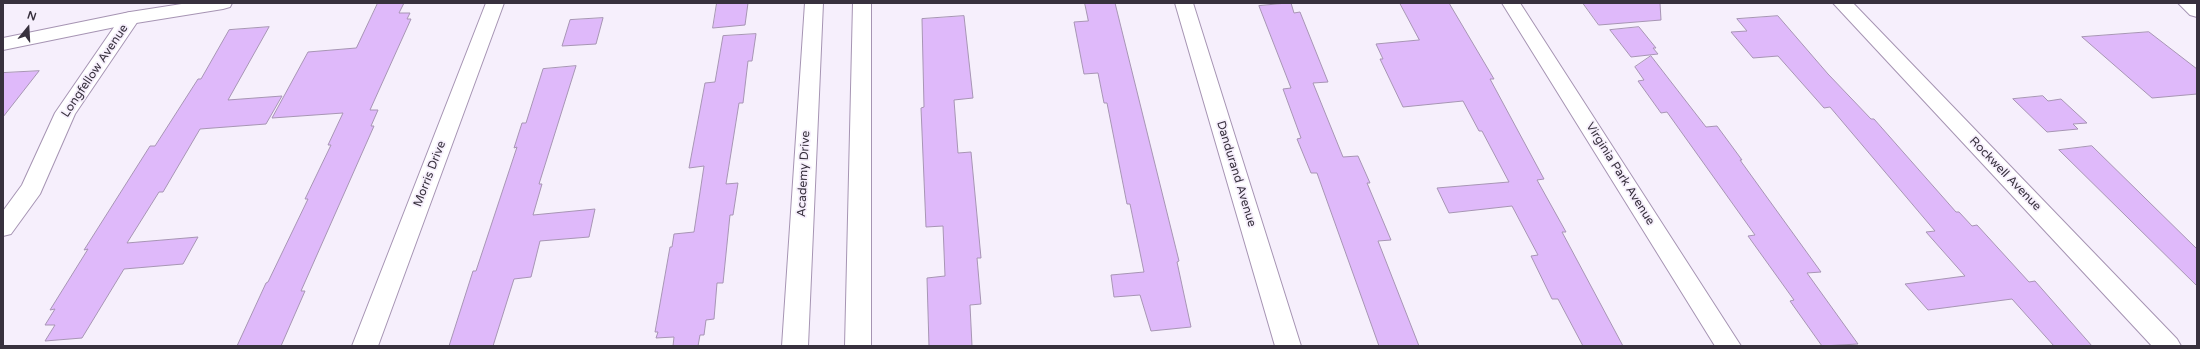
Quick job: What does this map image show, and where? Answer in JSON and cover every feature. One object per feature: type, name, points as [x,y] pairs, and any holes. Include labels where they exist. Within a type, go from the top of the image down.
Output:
[{"type":"street","points":[[3,44],[130,18],[223,3]]},
{"type":"street","name":"Morris Drive","points":[[365,346],[495,3]]},
{"type":"street","name":"Academy Drive","points":[[795,346],[814,3]]},
{"type":"street","points":[[858,346],[862,3]]},
{"type":"street","name":"Dandurand Avenue","points":[[1184,3],[1288,346]]},
{"type":"street","name":"Virginia Park Avenue","points":[[1511,3],[1728,346]]},
{"type":"street","name":"Rockwell Avenue","points":[[1842,3],[2168,346]]},
{"type":"street","points":[[2187,3],[2197,11]]},
{"type":"street","name":"Longfellow Avenue","points":[[3,228],[32,188],[65,114],[130,18]]},
{"type":"building","points":[[378,3],[404,3],[399,13],[410,13],[407,19],[411,19],[370,110],[378,110],[371,126],[374,126],[301,291],[305,291],[281,346],[237,346],[266,283],[268,282],[308,199],[305,199],[331,145],[328,145],[343,113],[272,118],[308,52],[356,48]]},
{"type":"building","points":[[717,3],[748,3],[745,25],[713,28]]},
{"type":"building","points":[[1085,3],[1115,3],[1179,261],[1177,262],[1191,327],[1151,331],[1140,295],[1114,297],[1111,275],[1144,272],[1130,204],[1127,204],[1107,103],[1104,103],[1098,73],[1084,74],[1074,22],[1088,21]]},
{"type":"building","points":[[1291,3],[1294,13],[1300,12],[1328,82],[1313,83],[1343,157],[1358,156],[1370,183],[1367,183],[1391,240],[1378,241],[1419,346],[1379,346],[1317,173],[1311,173],[1297,139],[1301,138],[1283,89],[1291,88],[1259,6]]},
{"type":"building","points":[[1400,3],[1449,3],[1494,79],[1490,79],[1544,179],[1537,180],[1566,232],[1562,232],[1623,346],[1583,346],[1558,299],[1552,299],[1531,256],[1538,255],[1512,206],[1449,213],[1437,188],[1509,182],[1482,131],[1479,131],[1463,101],[1403,107],[1380,59],[1383,59],[1376,44],[1419,40]]},
{"type":"building","points":[[1583,3],[1660,3],[1661,20],[1599,25]]},
{"type":"building","points":[[964,16],[973,98],[954,100],[958,153],[971,152],[981,258],[977,258],[981,304],[970,305],[972,346],[929,346],[927,278],[945,276],[943,226],[926,227],[921,108],[924,107],[922,19]]},
{"type":"building","points":[[1778,16],[1828,74],[1871,119],[1874,119],[1956,212],[1959,212],[1972,226],[1977,225],[2029,282],[2035,281],[2092,346],[2054,346],[2012,299],[1928,310],[1905,284],[1965,276],[1926,232],[1935,231],[1830,107],[1824,108],[1778,56],[1753,58],[1731,32],[1747,31],[1737,19]]},
{"type":"building","points":[[603,18],[596,44],[562,46],[570,20]]},
{"type":"building","points":[[269,27],[228,100],[282,96],[266,124],[200,129],[163,192],[159,192],[127,243],[198,237],[183,264],[124,269],[82,338],[45,341],[55,325],[45,325],[55,309],[50,310],[88,249],[84,250],[150,146],[155,146],[198,79],[201,79],[229,30]]},
{"type":"building","points":[[1639,27],[1656,48],[1653,48],[1658,54],[1631,57],[1610,30]]},
{"type":"building","points":[[2149,32],[2197,69],[2197,94],[2152,98],[2082,37]]},
{"type":"building","points":[[756,34],[752,61],[748,61],[743,103],[739,103],[726,184],[738,183],[733,215],[730,215],[723,283],[717,283],[714,319],[706,320],[704,335],[700,335],[698,346],[673,346],[674,337],[656,338],[658,332],[655,332],[670,247],[672,247],[674,234],[694,232],[704,166],[689,168],[705,83],[715,82],[723,36]]},
{"type":"building","points":[[1651,56],[1706,127],[1717,126],[1742,160],[1740,160],[1821,272],[1807,273],[1858,344],[1822,346],[1790,301],[1794,300],[1748,236],[1755,235],[1667,112],[1661,113],[1638,81],[1644,80],[1635,67]]},
{"type":"building","points":[[576,66],[539,184],[542,184],[533,215],[595,209],[589,237],[540,241],[531,277],[514,279],[493,346],[449,346],[473,271],[476,271],[517,147],[514,148],[522,123],[526,123],[543,69]]},
{"type":"building","points":[[39,71],[3,117],[3,73]]},
{"type":"building","points":[[2043,96],[2048,101],[2061,99],[2087,123],[2073,124],[2078,129],[2047,132],[2013,99]]},
{"type":"building","points":[[2092,146],[2197,249],[2197,286],[2059,150]]}]
